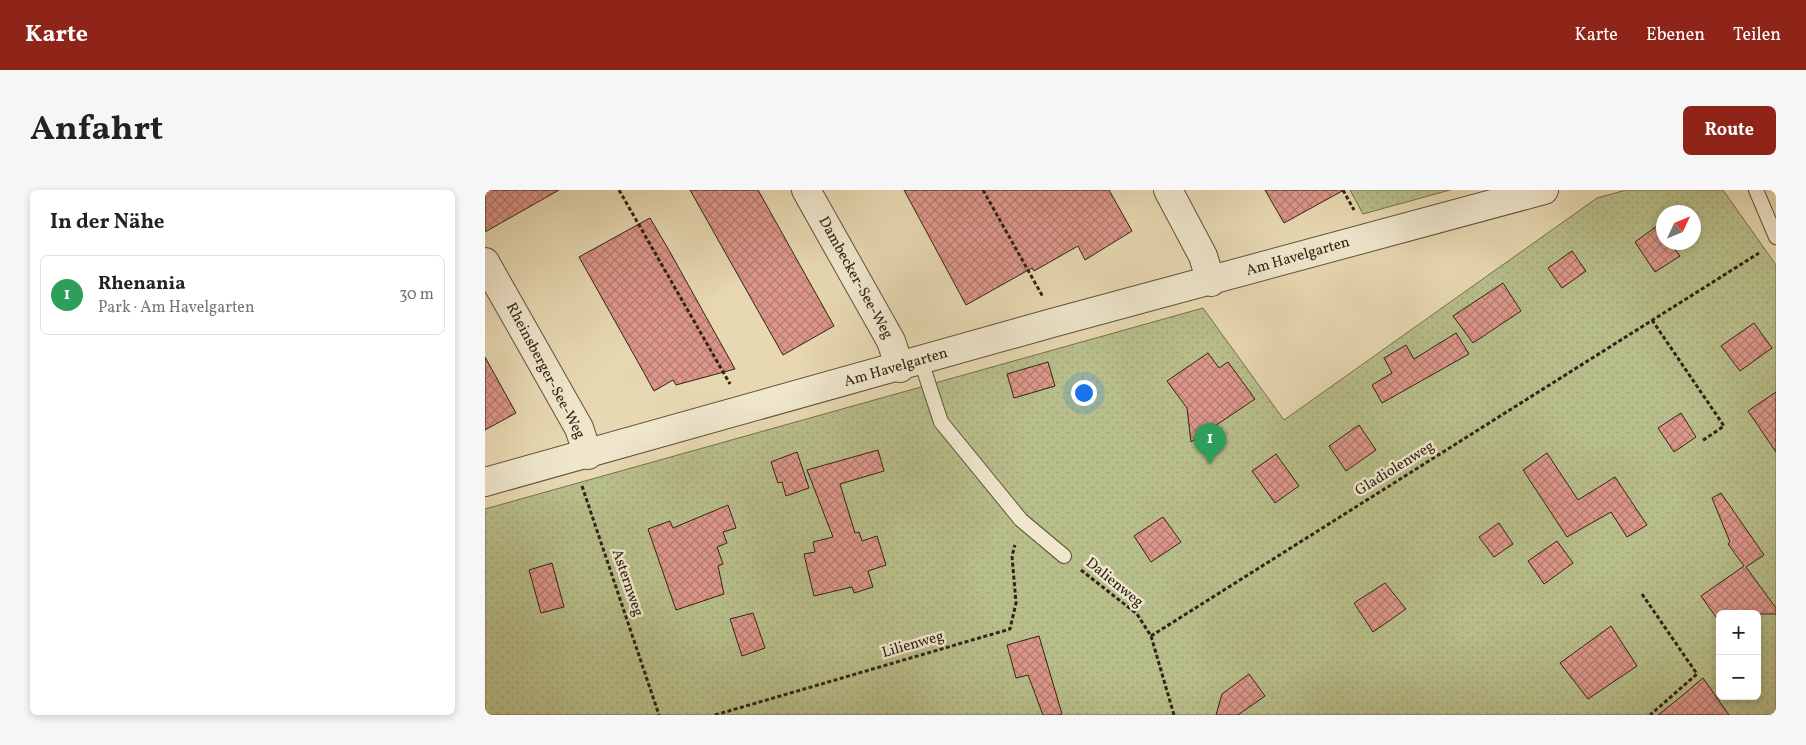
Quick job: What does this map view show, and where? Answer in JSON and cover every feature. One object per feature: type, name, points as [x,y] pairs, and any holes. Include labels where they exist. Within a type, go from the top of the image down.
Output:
[{"type":"street","name":"Dambecker-See-Weg","points":[[805,190],[891,342],[911,364]]},
{"type":"street","points":[[1168,190],[1203,256],[1211,282]]},
{"type":"street","name":"Am Havelgarten","points":[[485,482],[580,457],[1052,323],[1211,282],[1530,192]]},
{"type":"street","name":"Rheinsberger-See-Weg","points":[[485,262],[579,428],[580,457]]},
{"type":"lane","points":[[1756,190],[1776,237]]},
{"type":"lane","points":[[911,364],[941,422],[1021,520],[1063,556]]},
{"type":"path","points":[[619,190],[732,387],[739,411]]},
{"type":"path","points":[[983,190],[1045,300],[1052,323]]},
{"type":"path","name":"Gladiolenweg","points":[[1151,636],[1759,252]]},
{"type":"path","points":[[1652,320],[1724,426],[1702,440]]},
{"type":"path","name":"Asternweg","points":[[580,457],[659,715]]},
{"type":"path","name":"Lilienweg","points":[[715,715],[1010,629],[1016,603],[1012,556],[1021,520]]},
{"type":"path","name":"Dalienweg","points":[[1063,556],[1137,614],[1151,636],[1174,715]]},
{"type":"path","points":[[1642,594],[1697,674],[1650,715]]},
{"type":"green space","points":[[1350,190],[1450,190],[1363,214]]},
{"type":"green space","points":[[1626,190],[1723,190],[1776,265],[1776,715],[485,715],[485,509],[1203,308],[1284,420],[1597,198]]},
{"type":"building","points":[[485,190],[559,190],[485,232]]},
{"type":"building","points":[[690,190],[758,190],[834,326],[783,355]]},
{"type":"building","points":[[904,190],[1109,190],[1132,231],[1085,260],[1078,246],[1034,271],[1032,268],[966,305]]},
{"type":"building","points":[[1265,190],[1344,190],[1284,223]]},
{"type":"building","points":[[650,218],[735,369],[676,385],[673,380],[654,391],[579,257]]},
{"type":"building","points":[[1656,227],[1656,250],[1675,250],[1680,256],[1655,272],[1635,242]]},
{"type":"building","points":[[1572,251],[1586,271],[1562,288],[1548,268]]},
{"type":"building","points":[[1503,283],[1521,311],[1473,343],[1453,316]]},
{"type":"building","points":[[1754,323],[1772,348],[1740,371],[1721,346]]},
{"type":"building","points":[[1456,333],[1469,354],[1382,403],[1372,385],[1392,373],[1384,358],[1406,345],[1414,359]]},
{"type":"building","points":[[1208,353],[1219,368],[1228,362],[1255,399],[1191,442],[1187,408],[1167,381]]},
{"type":"building","points":[[485,357],[516,413],[485,430]]},
{"type":"building","points":[[1048,362],[1055,386],[1014,398],[1007,374]]},
{"type":"building","points":[[1776,392],[1776,452],[1748,411]]},
{"type":"building","points":[[1681,413],[1696,437],[1674,452],[1658,428]]},
{"type":"building","points":[[1359,425],[1376,450],[1346,471],[1329,446]]},
{"type":"building","points":[[878,450],[884,471],[840,484],[855,533],[859,532],[862,541],[877,536],[886,565],[868,571],[873,587],[854,593],[852,587],[814,596],[804,554],[815,552],[813,542],[833,537],[807,470]]},
{"type":"building","points":[[797,452],[809,488],[786,496],[782,482],[778,483],[771,462]]},
{"type":"building","points":[[1547,453],[1578,500],[1615,477],[1647,525],[1627,537],[1611,512],[1567,537],[1523,470]]},
{"type":"building","points":[[1276,454],[1299,486],[1275,503],[1252,471]]},
{"type":"building","points":[[1721,493],[1764,555],[1746,567],[1776,608],[1776,614],[1761,614],[1761,610],[1716,610],[1716,617],[1701,596],[1744,566],[1728,544],[1730,542],[1712,498]]},
{"type":"building","points":[[728,505],[736,528],[723,532],[727,543],[717,547],[723,564],[718,566],[724,594],[676,610],[648,529],[670,521],[673,528]]},
{"type":"building","points":[[1163,517],[1181,542],[1151,562],[1134,536]]},
{"type":"building","points":[[1499,523],[1513,544],[1494,557],[1479,537]]},
{"type":"building","points":[[1557,541],[1573,563],[1544,584],[1528,561]]},
{"type":"building","points":[[552,563],[564,607],[541,613],[529,570]]},
{"type":"building","points":[[1385,583],[1406,609],[1373,632],[1354,603]]},
{"type":"building","points":[[753,613],[765,648],[742,656],[730,619]]},
{"type":"building","points":[[1611,626],[1637,666],[1588,699],[1560,663]]},
{"type":"building","points":[[1039,636],[1062,714],[1059,715],[1043,715],[1028,675],[1016,678],[1007,645]]},
{"type":"building","points":[[1249,674],[1265,696],[1238,715],[1216,715],[1222,694]]},
{"type":"building","points":[[1703,678],[1716,696],[1716,700],[1718,700],[1729,715],[1658,715]]},
{"type":"place","name":"Rhenania","points":[[1210,464]]}]
